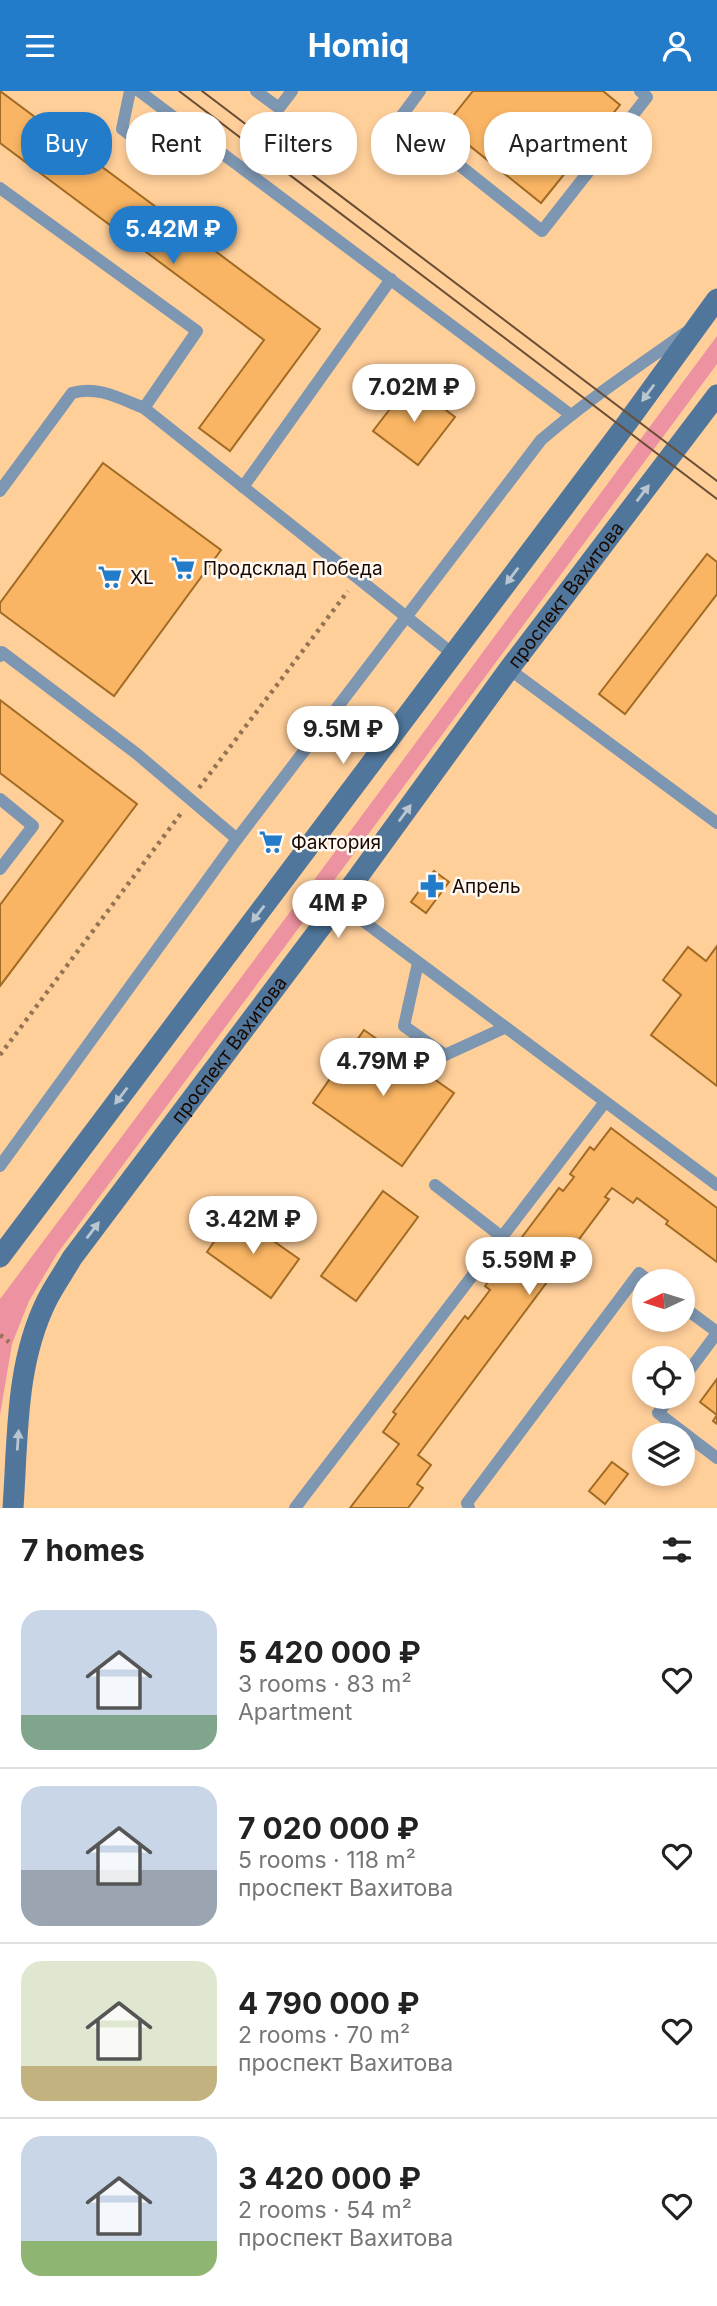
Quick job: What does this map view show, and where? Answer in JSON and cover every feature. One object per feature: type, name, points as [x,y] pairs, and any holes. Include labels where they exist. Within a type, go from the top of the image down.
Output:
[{"type":"main road","points":[[0,1257],[717,299]]},
{"type":"main road","name":"проспект Вахитова","points":[[13,1508],[21,1389],[31,1344],[47,1301],[72,1258],[339,903],[509,669],[717,395]]},
{"type":"lane","points":[[126,132],[122,129],[130,91]]},
{"type":"lane","points":[[139,91],[168,112]]},
{"type":"lane","points":[[256,91],[279,108],[292,91]]},
{"type":"lane","points":[[420,91],[400,118],[542,231],[647,97],[640,91]]},
{"type":"lane","points":[[226,155],[571,415]]},
{"type":"lane","points":[[0,188],[197,331],[145,408]]},
{"type":"lane","points":[[243,487],[391,279]]},
{"type":"lane","points":[[0,1166],[237,839],[541,440],[571,415],[699,323]]},
{"type":"lane","points":[[0,491],[72,393],[84,389],[111,394],[145,408],[453,654]]},
{"type":"lane","points":[[1,653],[137,754],[237,839]]},
{"type":"lane","points":[[509,669],[717,823]]},
{"type":"lane","points":[[0,799],[33,826],[0,869]]},
{"type":"lane","points":[[339,903],[717,1185]]},
{"type":"lane","points":[[418,963],[404,1026],[445,1055],[504,1028]]},
{"type":"lane","points":[[295,1508],[605,1102]]},
{"type":"lane","points":[[435,1185],[502,1237]]},
{"type":"lane","points":[[468,1508],[467,1503],[632,1282]]},
{"type":"lane","points":[[695,1316],[717,1333],[695,1363]]},
{"type":"lane","points":[[661,1409],[658,1413],[717,1458]]},
{"type":"shaded area","points":[[717,336],[717,364],[57,1254],[29,1301],[12,1344],[0,1415],[0,1299]]},
{"type":"building","points":[[0,91],[28,112],[21,112],[21,159],[0,143]]},
{"type":"building","points":[[473,91],[603,91],[620,105],[614,112],[484,112],[484,157],[470,146],[470,112],[456,112]]},
{"type":"building","points":[[112,174],[320,329],[230,451],[199,428],[264,340],[43,175]]},
{"type":"building","points":[[506,175],[564,175],[541,203]]},
{"type":"building","points":[[410,383],[455,417],[418,465],[373,431]]},
{"type":"building","name":"XL","points":[[103,463],[221,550],[114,696],[0,612],[0,603]]},
{"type":"building","points":[[707,554],[717,562],[717,594],[625,714],[599,694]]},
{"type":"building","points":[[0,700],[137,804],[0,986],[0,905],[63,821],[0,773]]},
{"type":"building","points":[[434,871],[449,882],[426,913],[411,902]]},
{"type":"building","points":[[717,946],[717,1086],[651,1035],[681,995],[663,980],[688,947],[706,961]]},
{"type":"building","points":[[364,1030],[454,1093],[402,1166],[313,1103]]},
{"type":"building","points":[[611,1128],[717,1208],[717,1262],[666,1224],[668,1221],[637,1198],[633,1203],[612,1188],[605,1197],[609,1199],[418,1455],[431,1465],[417,1484],[423,1488],[408,1508],[350,1508],[399,1444],[383,1432],[396,1414],[393,1412],[465,1316],[468,1319],[490,1290],[485,1286],[559,1188],[563,1191],[574,1177],[570,1174],[590,1147],[594,1150]]},
{"type":"building","points":[[383,1191],[418,1217],[356,1301],[321,1276]]},
{"type":"building","points":[[234,1213],[299,1259],[271,1298],[207,1252]]},
{"type":"building","points":[[717,1379],[717,1415],[700,1402]]},
{"type":"building","points":[[612,1462],[628,1474],[605,1504],[589,1491]]},
{"type":"tram line","points":[[179,91],[717,499]]},
{"type":"tram line","points":[[202,91],[717,481]]},
{"type":"place","name":"Продсклад Победа","points":[[183,568]]},
{"type":"place","name":"XL","points":[[110,577]]},
{"type":"place","name":"Фактория","points":[[271,842]]},
{"type":"place","name":"Апрель","points":[[432,886]]}]
